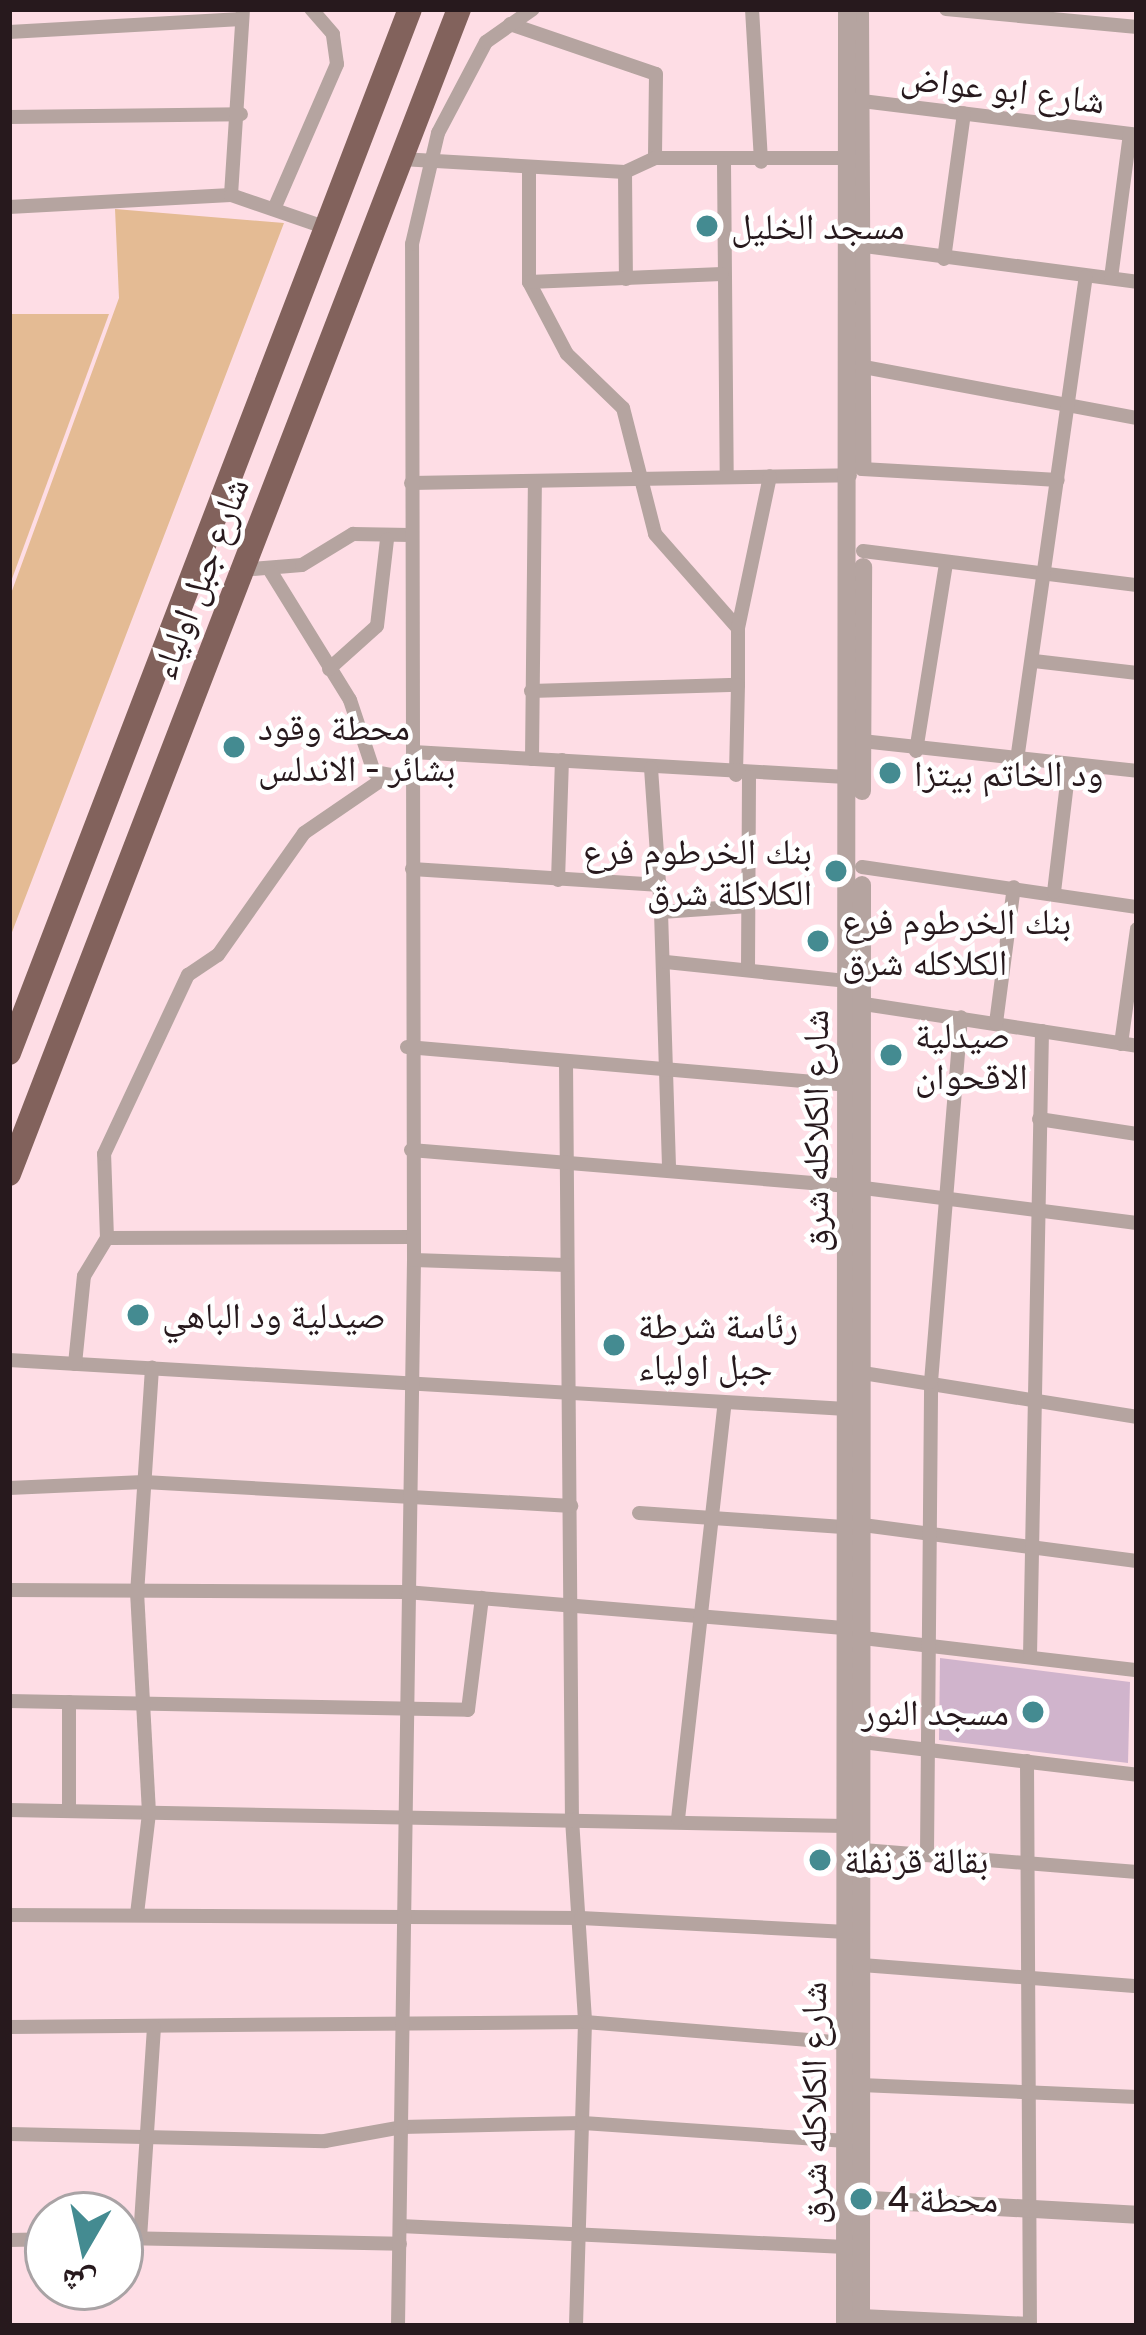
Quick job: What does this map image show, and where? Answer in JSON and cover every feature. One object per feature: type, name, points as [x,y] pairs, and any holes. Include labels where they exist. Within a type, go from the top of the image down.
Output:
[{"type":"highway","name":"شارع جبل اولياء","points":[[9,1053],[410,9]]},
{"type":"highway","name":"شارع جبل اولياء","points":[[9,1174],[241,569],[414,163],[459,9]]},
{"type":"highway","points":[[243,448],[278,478]]},
{"type":"highway","points":[[223,497],[255,535]]},
{"type":"street","points":[[274,209],[337,64],[333,34],[311,9]]},
{"type":"street","points":[[398,2326],[406,1492],[414,1260],[407,1046],[414,779],[408,315],[414,163],[486,42],[532,9]]},
{"type":"street","points":[[752,9],[760,162]]},
{"type":"street","name":"شارع الكلاكله شرق","points":[[847,9],[848,158],[864,368],[856,472],[863,551],[864,1004],[847,1409],[855,1526]]},
{"type":"street","name":"شارع الكلاكله شرق","points":[[856,2323],[853,2200],[846,2141],[846,1826],[863,1373],[848,981],[860,9]]},
{"type":"street","points":[[946,9],[1137,27]]},
{"type":"street","points":[[9,32],[242,14],[241,114],[231,195]]},
{"type":"street","points":[[510,24],[656,74],[655,158]]},
{"type":"street","name":"شارع ابو عواض","points":[[862,101],[1133,134]]},
{"type":"street","points":[[944,259],[964,113]]},
{"type":"street","points":[[9,117],[241,114]]},
{"type":"street","points":[[1111,278],[1133,134]]},
{"type":"street","points":[[414,163],[625,172],[655,158],[724,164],[848,158]]},
{"type":"street","points":[[724,164],[727,477]]},
{"type":"street","points":[[530,171],[529,282],[567,354],[623,408],[634,480],[655,534],[738,628]]},
{"type":"street","points":[[625,172],[626,279]]},
{"type":"street","points":[[9,207],[231,195],[327,228]]},
{"type":"street","points":[[857,245],[1137,282]]},
{"type":"street","points":[[529,282],[722,274]]},
{"type":"street","points":[[1017,760],[1049,575],[1066,405],[1086,278]]},
{"type":"street","points":[[864,368],[1137,418]]},
{"type":"street","points":[[411,483],[856,472],[1058,480]]},
{"type":"street","points":[[748,968],[738,628],[770,476]]},
{"type":"street","points":[[532,759],[535,483]]},
{"type":"street","points":[[241,569],[271,572],[353,534],[387,540],[410,536]]},
{"type":"street","points":[[328,670],[377,626],[387,540]]},
{"type":"street","points":[[863,551],[1137,585]]},
{"type":"street","points":[[916,751],[946,564]]},
{"type":"street","points":[[271,572],[383,779]]},
{"type":"street","points":[[1034,662],[1137,673]]},
{"type":"street","points":[[531,691],[738,686]]},
{"type":"street","points":[[862,740],[916,751],[1137,771]]},
{"type":"street","points":[[413,752],[742,776],[850,777]]},
{"type":"street","points":[[558,880],[562,760]]},
{"type":"street","points":[[1054,892],[1070,766]]},
{"type":"street","points":[[651,768],[666,962],[669,1169]]},
{"type":"street","points":[[75,1364],[84,1276],[106,1238],[104,1154],[188,975],[218,955],[304,833],[383,779],[414,779]]},
{"type":"street","points":[[862,867],[1137,907]]},
{"type":"street","points":[[412,869],[660,885]]},
{"type":"street","points":[[996,1023],[1014,887]]},
{"type":"street","points":[[661,912],[749,906]]},
{"type":"street","points":[[864,1004],[1129,1045],[1137,929]]},
{"type":"street","points":[[666,962],[848,981]]},
{"type":"street","points":[[927,1854],[931,1382],[961,1017]]},
{"type":"street","points":[[1030,1656],[1042,1031]]},
{"type":"street","points":[[407,1046],[849,1085]]},
{"type":"street","points":[[566,1061],[572,1819],[585,2022],[576,2326]]},
{"type":"street","points":[[1039,1119],[1137,1133]]},
{"type":"street","points":[[410,1150],[856,1187],[1137,1223]]},
{"type":"street","points":[[106,1238],[412,1237]]},
{"type":"street","points":[[414,1260],[566,1265]]},
{"type":"street","points":[[11,1362],[152,1367],[724,1406],[847,1409]]},
{"type":"street","points":[[136,1914],[149,1813],[149,1704],[136,1594],[152,1367]]},
{"type":"street","points":[[863,1373],[1137,1417]]},
{"type":"street","points":[[677,1819],[724,1406]]},
{"type":"street","points":[[9,1488],[144,1482],[406,1492],[571,1506]]},
{"type":"street","points":[[639,1513],[855,1526],[1137,1561]]},
{"type":"street","points":[[9,1590],[406,1592],[855,1633],[1137,1670]]},
{"type":"street","points":[[9,1701],[472,1708],[482,1598]]},
{"type":"street","name":"شارع الكلاكله شرق","points":[[855,1633],[862,1742],[861,2085],[845,2247],[856,2323]]},
{"type":"street","points":[[69,1702],[69,1811]]},
{"type":"street","points":[[862,1742],[1137,1775]]},
{"type":"street","points":[[856,2323],[1030,2325],[1028,1761]]},
{"type":"street","points":[[9,1810],[677,1819],[846,1826]]},
{"type":"street","points":[[863,1850],[1137,1872]]},
{"type":"street","points":[[9,1916],[581,1918],[847,1932]]},
{"type":"street","points":[[862,1965],[1137,1986]]},
{"type":"street","points":[[9,2026],[585,2022],[846,2043]]},
{"type":"street","points":[[142,2191],[154,2027]]},
{"type":"street","points":[[861,2085],[1137,2097]]},
{"type":"street","points":[[9,2134],[145,2133],[325,2141],[401,2127],[583,2123],[846,2141]]},
{"type":"street","points":[[853,2200],[1137,2215]]},
{"type":"street","points":[[400,2226],[582,2228],[845,2247]]},
{"type":"street","points":[[144,2238],[400,2244]]},
{"type":"shaded area","points":[[115,209],[284,223],[9,940],[9,599],[119,298]]},
{"type":"shaded area","points":[[9,314],[109,314],[9,587]]},
{"type":"building","name":"مسجد النور","points":[[940,1658],[1130,1682],[1128,1763],[939,1740]]},
{"type":"place","name":"مسجد الخليل","points":[[707,226]]},
{"type":"place","name":"محطة وقود بشائر - الاندلس","points":[[234,747]]},
{"type":"place","name":"ود الخاتم بيتزا","points":[[890,773]]},
{"type":"place","name":"بنك الخرطوم فرع الكلاكلة شرق","points":[[836,871]]},
{"type":"place","name":"بنك الخرطوم فرع الكلاكله شرق","points":[[818,941]]},
{"type":"place","name":"صيدلية الاقحوان","points":[[891,1055]]},
{"type":"place","name":"صيدلية ود الباهي","points":[[138,1315]]},
{"type":"place","name":"رئاسة شرطة جبل اولياء","points":[[614,1345]]},
{"type":"place","name":"مسجد النور","points":[[1033,1712]]},
{"type":"place","name":"بقالة قرنفلة","points":[[820,1860]]},
{"type":"place","name":"محطة 4","points":[[861,2199]]}]
